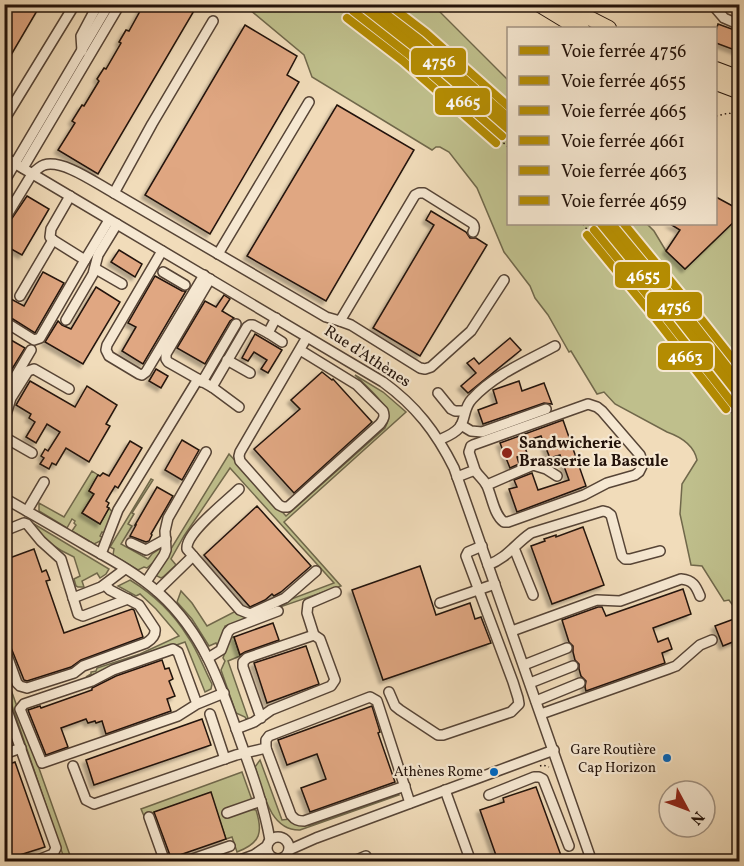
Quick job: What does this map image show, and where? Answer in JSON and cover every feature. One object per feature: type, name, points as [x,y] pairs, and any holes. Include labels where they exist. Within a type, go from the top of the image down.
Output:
[{"type":"highway","points":[[538,4],[580,27]]},
{"type":"highway","points":[[562,4],[607,27]]},
{"type":"highway","points":[[717,69],[740,78]]},
{"type":"highway","points":[[717,83],[740,92]]},
{"type":"street","points":[[4,120],[75,4]]},
{"type":"street","points":[[82,51],[81,36],[98,4]]},
{"type":"street","points":[[19,166],[109,4]]},
{"type":"street","points":[[4,182],[19,166],[120,4]]},
{"type":"street","points":[[712,4],[724,18],[740,25]]},
{"type":"street","points":[[114,193],[213,21]]},
{"type":"street","points":[[218,254],[309,102]]},
{"type":"street","name":"Rue d'Athènes","points":[[4,157],[383,382],[408,402],[424,419],[445,450],[457,477],[592,861]]},
{"type":"street","points":[[4,220],[38,168],[45,165],[67,168],[326,317],[351,325],[425,369],[431,367],[471,331],[504,280]]},
{"type":"street","points":[[340,321],[415,195],[424,194],[472,223],[475,229],[473,232]]},
{"type":"street","points":[[70,196],[51,229],[50,237],[85,260]]},
{"type":"street","points":[[10,325],[34,340],[40,338],[85,260],[113,222]]},
{"type":"street","points":[[66,321],[96,269],[98,255],[113,222]]},
{"type":"street","points":[[20,296],[53,240]]},
{"type":"street","points":[[162,251],[106,350],[109,356],[139,374],[146,372],[207,277]]},
{"type":"street","points":[[173,279],[183,263]]},
{"type":"street","points":[[96,269],[122,284]]},
{"type":"street","points":[[163,272],[185,285]]},
{"type":"street","points":[[207,277],[166,354],[166,358],[168,362],[212,387],[239,407]]},
{"type":"street","points":[[268,333],[276,318]]},
{"type":"street","points":[[101,554],[118,510],[236,324]]},
{"type":"street","points":[[212,387],[250,325],[282,342]]},
{"type":"street","points":[[300,350],[357,385],[383,411],[384,415],[372,431],[288,507],[283,507],[240,461],[239,456],[307,337]]},
{"type":"street","points":[[439,440],[458,430],[471,399],[488,384],[555,346]]},
{"type":"street","points":[[4,396],[31,350]]},
{"type":"street","points":[[228,360],[250,373]]},
{"type":"street","points":[[4,421],[11,398],[31,369],[69,389]]},
{"type":"street","points":[[438,393],[451,409],[465,411]]},
{"type":"street","points":[[588,404],[602,411],[642,460],[641,468],[635,475],[608,483],[584,495],[508,522],[499,518],[487,485],[475,470],[469,452],[471,446],[588,404]]},
{"type":"street","points":[[461,425],[471,431],[482,432],[546,409]]},
{"type":"street","points":[[4,436],[32,453]]},
{"type":"street","points":[[146,582],[166,550],[165,531],[168,518],[206,452]]},
{"type":"street","points":[[487,485],[533,465],[546,469],[557,477]]},
{"type":"street","points":[[457,477],[475,470]]},
{"type":"street","points":[[27,511],[44,482]]},
{"type":"street","points":[[239,489],[200,525],[186,546],[240,610],[250,614],[285,598],[316,571]]},
{"type":"street","points":[[4,498],[146,582],[170,603],[195,634],[224,693],[265,814],[267,852],[274,859]]},
{"type":"street","points":[[488,565],[499,560],[531,533],[603,511],[611,515],[622,556],[625,559],[660,551]]},
{"type":"street","points":[[4,531],[24,523],[30,525],[41,541],[60,559],[78,614],[83,616],[128,599]]},
{"type":"street","points":[[131,543],[146,550],[166,539]]},
{"type":"street","points":[[390,692],[400,710],[438,735],[511,712],[519,704],[466,556],[468,552],[482,546]]},
{"type":"street","points":[[514,548],[533,595]]},
{"type":"street","points":[[157,591],[193,556]]},
{"type":"street","points":[[73,598],[105,585],[125,569]]},
{"type":"street","points":[[512,631],[597,600],[620,601],[681,579],[693,583],[700,597]]},
{"type":"street","points":[[440,603],[495,584]]},
{"type":"street","points":[[4,647],[17,682],[24,688],[74,673],[83,666],[146,644],[154,636],[155,629],[142,607],[105,585]]},
{"type":"street","points":[[236,729],[254,723],[271,710],[334,684],[335,680],[320,639],[314,635],[307,613],[308,604],[336,592]]},
{"type":"street","points":[[208,658],[220,651],[228,632],[234,627],[278,611]]},
{"type":"street","points":[[261,718],[243,662],[247,658],[314,635]]},
{"type":"street","points":[[541,714],[676,666],[700,645],[712,640]]},
{"type":"street","points":[[524,665],[567,648]]},
{"type":"street","points":[[197,704],[178,652],[173,649],[112,670],[92,681],[24,704],[20,709],[42,763],[178,716],[197,704],[224,693]]},
{"type":"street","points":[[513,682],[573,666]]},
{"type":"street","points":[[536,701],[580,683]]},
{"type":"street","points":[[405,786],[300,821],[291,815],[266,748],[266,740],[269,736],[373,698],[377,701],[411,803]]},
{"type":"street","points":[[4,702],[56,848],[47,859],[33,861]]},
{"type":"street","points":[[210,714],[225,759]]},
{"type":"street","points":[[4,754],[21,748]]},
{"type":"street","points":[[73,766],[86,800],[94,804],[225,759],[266,748]]},
{"type":"street","points":[[254,855],[274,859],[283,858],[316,838],[554,750]]},
{"type":"street","points":[[489,795],[534,777],[543,779],[569,846]]},
{"type":"street","points":[[445,790],[471,861]]},
{"type":"street","points":[[227,813],[261,801]]},
{"type":"street","points":[[557,813],[573,807]]},
{"type":"street","points":[[265,814],[288,844],[287,856]]},
{"type":"street","points":[[149,817],[165,861]]},
{"type":"street","points":[[235,861],[254,855],[273,838],[316,838]]},
{"type":"street","points":[[184,861],[202,859],[230,846]]},
{"type":"street","points":[[352,861],[366,856]]},
{"type":"path","points":[[390,4],[402,20]]},
{"type":"path","points":[[360,11],[359,17],[363,23],[467,109],[507,146]]},
{"type":"path","points":[[717,116],[729,113],[740,118]]},
{"type":"path","points":[[584,225],[671,330],[740,425]]},
{"type":"green space","points":[[350,4],[411,51],[507,136],[507,225],[595,225],[622,258],[739,412],[739,614],[729,600],[724,601],[702,566],[691,565],[680,514],[682,484],[697,460],[690,446],[677,436],[615,404],[604,392],[597,394],[535,298],[530,286],[504,252],[477,188],[449,152],[440,147],[432,150],[312,77],[304,55],[244,5]]},
{"type":"green space","points":[[396,5],[430,5],[436,8],[507,79],[507,110],[434,45],[412,29]]},
{"type":"green space","points":[[739,216],[739,377],[674,292],[673,286],[669,286],[653,267],[652,262],[649,264],[618,225],[648,225],[666,251],[685,269]]},
{"type":"green space","points":[[355,375],[383,392],[406,412],[284,522],[341,586],[225,626],[218,646],[216,643],[209,646],[192,619],[177,602],[181,591],[207,626],[236,611],[257,612],[334,583],[230,468],[171,559],[176,565],[161,578],[155,575],[229,454],[286,516],[385,428],[388,418],[386,409],[374,393]]},
{"type":"green space","points":[[92,471],[98,475],[89,491],[94,494],[82,513],[100,524],[109,508],[114,514],[107,534],[102,532],[100,536],[105,539],[103,543],[100,541],[94,544],[72,531],[76,525],[72,519],[67,528],[39,511],[39,503],[64,517]]},
{"type":"green space","points":[[151,479],[153,480],[132,513],[134,514],[128,524],[132,526],[121,544],[148,559],[161,548],[162,550],[157,559],[147,568],[138,570],[113,555],[114,549],[110,547]]},
{"type":"green space","points":[[34,524],[109,569],[106,574],[100,578],[97,573],[82,581],[84,587],[76,586],[74,579],[80,576],[74,557],[47,541],[33,527]]},
{"type":"green space","points":[[130,580],[162,605],[176,620],[192,642],[212,684],[211,689],[205,692],[185,642],[86,677],[97,668],[140,654],[179,636],[140,594],[136,596],[118,586]]},
{"type":"green space","points":[[234,637],[240,656],[228,661],[248,718],[246,719],[236,713],[221,670],[230,638]]},
{"type":"green space","points":[[4,670],[72,861],[65,861],[5,685]]},
{"type":"green space","points":[[260,760],[282,820],[290,819],[304,825],[312,825],[399,795],[300,830],[289,829],[274,817],[269,808],[255,767]]},
{"type":"green space","points":[[242,772],[252,800],[248,809],[256,810],[259,831],[251,845],[237,852],[232,837],[226,839],[210,793],[144,816],[141,809]]},
{"type":"building","points":[[4,4],[41,4],[4,67]]},
{"type":"building","points":[[144,4],[198,4],[98,174],[58,150],[75,123],[72,121],[82,105],[84,106],[99,81],[97,79],[104,68],[106,69],[126,30],[129,31]]},
{"type":"building","points":[[718,24],[740,32],[740,52],[717,43]]},
{"type":"building","points":[[245,25],[297,56],[287,75],[299,82],[210,234],[145,195]]},
{"type":"building","points":[[337,105],[414,150],[326,301],[247,256]]},
{"type":"building","points":[[27,196],[49,209],[22,255],[4,245],[4,230]]},
{"type":"building","points":[[717,198],[740,210],[740,216],[685,269],[666,251],[680,230],[672,225],[717,225]]},
{"type":"building","points":[[431,211],[466,232],[470,238],[476,238],[487,245],[420,356],[373,328],[434,225],[426,220]]},
{"type":"building","points":[[119,250],[142,264],[135,277],[111,262]]},
{"type":"building","points":[[43,272],[64,283],[35,333],[13,319],[4,319],[4,311],[11,299],[24,306]]},
{"type":"building","points":[[155,276],[186,291],[143,364],[122,351],[136,327],[128,323]]},
{"type":"building","points":[[96,287],[120,302],[83,364],[45,342],[58,321],[71,329]]},
{"type":"building","points":[[224,295],[230,299],[222,311],[234,318],[205,364],[177,348],[205,301],[216,307]]},
{"type":"building","points":[[255,334],[282,350],[268,373],[261,369],[267,360],[254,352],[248,361],[242,358]]},
{"type":"building","points":[[4,336],[25,348],[4,382]]},
{"type":"building","points":[[510,338],[521,350],[468,393],[461,386],[476,373],[467,363],[474,358],[479,364]]},
{"type":"building","points":[[156,369],[168,376],[161,388],[149,381]]},
{"type":"building","points":[[322,372],[333,379],[372,422],[294,493],[254,449],[300,409],[291,400]]},
{"type":"building","points":[[30,381],[75,407],[87,386],[117,405],[106,424],[110,426],[89,462],[66,448],[56,465],[52,463],[49,469],[40,464],[44,458],[41,456],[45,449],[48,451],[60,432],[47,424],[36,443],[26,437],[35,422],[29,418],[31,414],[16,405]]},
{"type":"building","points":[[519,381],[522,391],[544,383],[552,404],[544,403],[483,424],[478,410],[497,403],[493,390]]},
{"type":"building","points":[[563,420],[586,486],[517,512],[509,489],[517,487],[514,480],[532,473],[538,490],[569,480],[560,455],[550,458],[541,436],[523,442],[527,453],[517,457],[519,464],[510,468],[500,443]]},
{"type":"building","points":[[182,440],[199,450],[182,480],[165,470]]},
{"type":"building","points":[[130,441],[142,448],[118,488],[115,486],[106,501],[109,503],[107,507],[109,508],[100,524],[82,513],[94,494],[89,491],[98,475],[103,473],[109,476]]},
{"type":"building","points":[[157,487],[173,496],[149,541],[146,542],[130,536]]},
{"type":"building","points":[[257,506],[311,566],[281,592],[274,596],[272,594],[250,607],[204,555]]},
{"type":"building","points":[[583,527],[604,585],[552,604],[531,546],[545,541],[544,539]]},
{"type":"building","points":[[34,549],[42,572],[46,570],[50,580],[46,581],[64,633],[132,609],[143,637],[81,660],[71,667],[24,680],[4,634],[4,560]]},
{"type":"building","points":[[420,566],[436,615],[470,603],[475,619],[481,617],[491,643],[383,680],[352,590]]},
{"type":"building","points":[[683,589],[691,614],[653,628],[658,642],[668,638],[670,643],[672,649],[662,653],[665,663],[586,691],[586,681],[581,676],[573,646],[569,642],[562,620],[598,607],[602,607],[606,616]]},
{"type":"building","points":[[734,619],[740,639],[723,646],[715,626]]},
{"type":"building","points":[[273,623],[279,640],[240,655],[234,637]]},
{"type":"building","points":[[306,646],[319,684],[267,703],[254,663]]},
{"type":"building","points":[[162,660],[165,669],[169,668],[173,679],[169,681],[175,696],[167,699],[171,711],[106,734],[102,721],[88,723],[86,719],[61,728],[68,747],[46,755],[28,710],[40,706],[41,708],[92,690],[116,676]]},
{"type":"building","points":[[372,706],[380,732],[378,733],[395,782],[310,812],[301,788],[326,779],[317,754],[287,765],[278,740]]},
{"type":"building","points":[[202,719],[211,745],[94,785],[86,760]]},
{"type":"building","points":[[15,762],[45,847],[4,860],[4,766]]},
{"type":"building","points":[[536,787],[563,861],[498,861],[480,810],[504,802],[503,798]]},
{"type":"building","points":[[211,792],[226,839],[171,858],[154,812]]},
{"type":"rail line","name":"4655","points":[[359,4],[414,47],[507,128]]},
{"type":"rail line","name":"4756","points":[[367,4],[417,43],[507,121]]},
{"type":"rail line","name":"4661","points":[[373,4],[420,40],[507,116]]},
{"type":"rail line","name":"4659","points":[[388,4],[426,33],[507,105]]},
{"type":"rail line","name":"4665","points":[[353,11],[408,54],[502,136]]},
{"type":"rail line","name":"4663","points":[[347,18],[403,61],[496,143]]},
{"type":"rail line","name":"4655","points":[[602,225],[740,397]]},
{"type":"rail line","name":"4756","points":[[608,225],[740,389]]},
{"type":"rail line","name":"4661","points":[[613,225],[740,383]]},
{"type":"rail line","name":"4659","points":[[625,225],[740,368]]},
{"type":"rail line","name":"4665","points":[[594,230],[733,404]]},
{"type":"rail line","name":"4663","points":[[587,235],[726,409]]},
{"type":"place","name":"Sandwicherie Brasserie la Bascule","points":[[507,453]]},
{"type":"place","name":"Gare Routière Cap Horizon","points":[[667,758]]},
{"type":"place","name":"Athènes Rome","points":[[494,772]]}]
